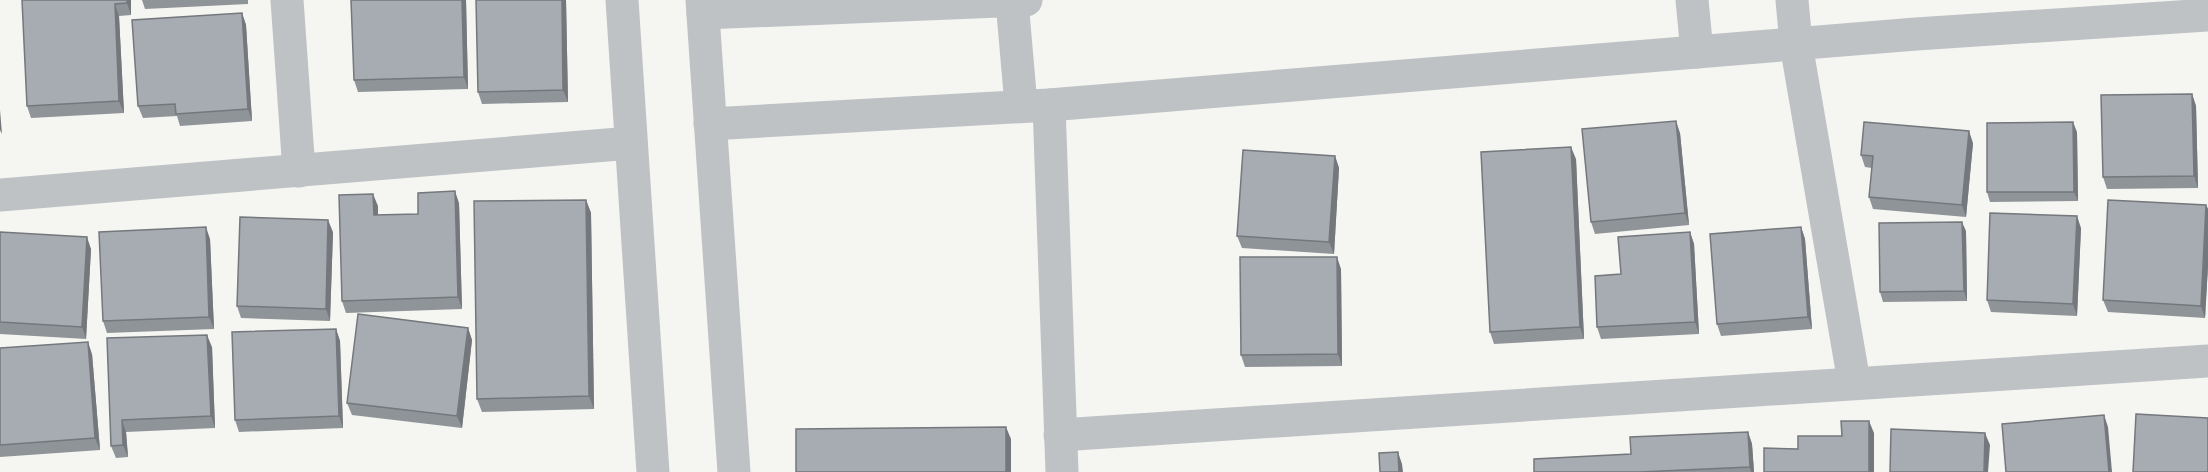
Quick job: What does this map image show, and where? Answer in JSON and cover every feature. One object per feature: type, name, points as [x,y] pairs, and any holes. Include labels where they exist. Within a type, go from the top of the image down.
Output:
[{"type":"street","points":[[287,0],[299,171]]},
{"type":"street","points":[[622,0],[653,472]]},
{"type":"street","points":[[734,472],[703,6],[1026,0]]},
{"type":"street","points":[[1692,0],[1697,52]]},
{"type":"street","points":[[1792,0],[1796,44],[1854,382]]},
{"type":"street","points":[[1012,1],[1035,105],[1062,472]]},
{"type":"street","points":[[710,124],[1035,105],[1796,44],[2208,15]]},
{"type":"street","points":[[0,195],[632,143]]},
{"type":"street","points":[[1060,435],[1854,382],[2208,361]]},
{"type":"building","points":[[22,0],[127,0],[127,3],[115,4],[119,101],[27,106]]},
{"type":"building","points":[[351,0],[462,0],[464,77],[354,80]]},
{"type":"building","points":[[476,0],[562,0],[563,90],[478,92]]},
{"type":"building","points":[[242,13],[248,109],[176,114],[175,104],[138,106],[132,20]]},
{"type":"building","points":[[2192,94],[2194,176],[2103,177],[2101,95]]},
{"type":"building","points":[[1676,121],[1685,213],[1591,222],[1582,129]]},
{"type":"building","points":[[1864,122],[1969,131],[1962,205],[1869,197],[1873,156],[1861,155]]},
{"type":"building","points":[[2073,122],[2074,192],[1987,192],[1987,123]]},
{"type":"building","points":[[1571,147],[1580,327],[1490,332],[1481,152]]},
{"type":"building","points":[[1243,150],[1335,156],[1329,242],[1237,236]]},
{"type":"building","points":[[455,191],[458,297],[342,301],[339,195],[373,194],[374,215],[418,214],[418,193]]},
{"type":"building","points":[[586,200],[589,396],[477,399],[474,201]]},
{"type":"building","points":[[2108,200],[2206,205],[2201,306],[2103,300]]},
{"type":"building","points":[[1990,213],[2077,216],[2073,304],[1987,300]]},
{"type":"building","points":[[240,217],[328,220],[326,309],[237,306]]},
{"type":"building","points":[[1962,222],[1964,291],[1880,292],[1879,223]]},
{"type":"building","points":[[206,227],[209,317],[103,321],[99,232]]},
{"type":"building","points":[[1801,227],[1808,317],[1717,324],[1710,234]]},
{"type":"building","points":[[0,232],[87,237],[82,327],[0,322]]},
{"type":"building","points":[[1690,232],[1695,322],[1597,327],[1595,276],[1621,274],[1618,237]]},
{"type":"building","points":[[1240,257],[1337,257],[1338,354],[1241,355]]},
{"type":"building","points":[[358,314],[468,328],[457,416],[347,403]]},
{"type":"building","points":[[336,329],[339,416],[235,420],[232,332]]},
{"type":"building","points":[[207,335],[211,416],[122,420],[123,445],[111,446],[107,338]]},
{"type":"building","points":[[88,342],[95,438],[0,445],[0,348]]},
{"type":"building","points":[[2136,414],[2208,418],[2208,472],[2133,472]]},
{"type":"building","points":[[2104,415],[2109,472],[2006,472],[2002,424]]},
{"type":"building","points":[[1841,421],[1869,421],[1869,472],[1764,472],[1764,448],[1798,449],[1798,436],[1842,436]]},
{"type":"building","points":[[1006,427],[1006,472],[796,472],[796,429]]},
{"type":"building","points":[[1891,429],[1985,433],[1984,472],[1890,472]]},
{"type":"building","points":[[1748,432],[1750,467],[1640,472],[1534,472],[1534,459],[1631,454],[1630,437]]},
{"type":"building","points":[[1398,452],[1399,472],[1380,472],[1379,453]]}]
